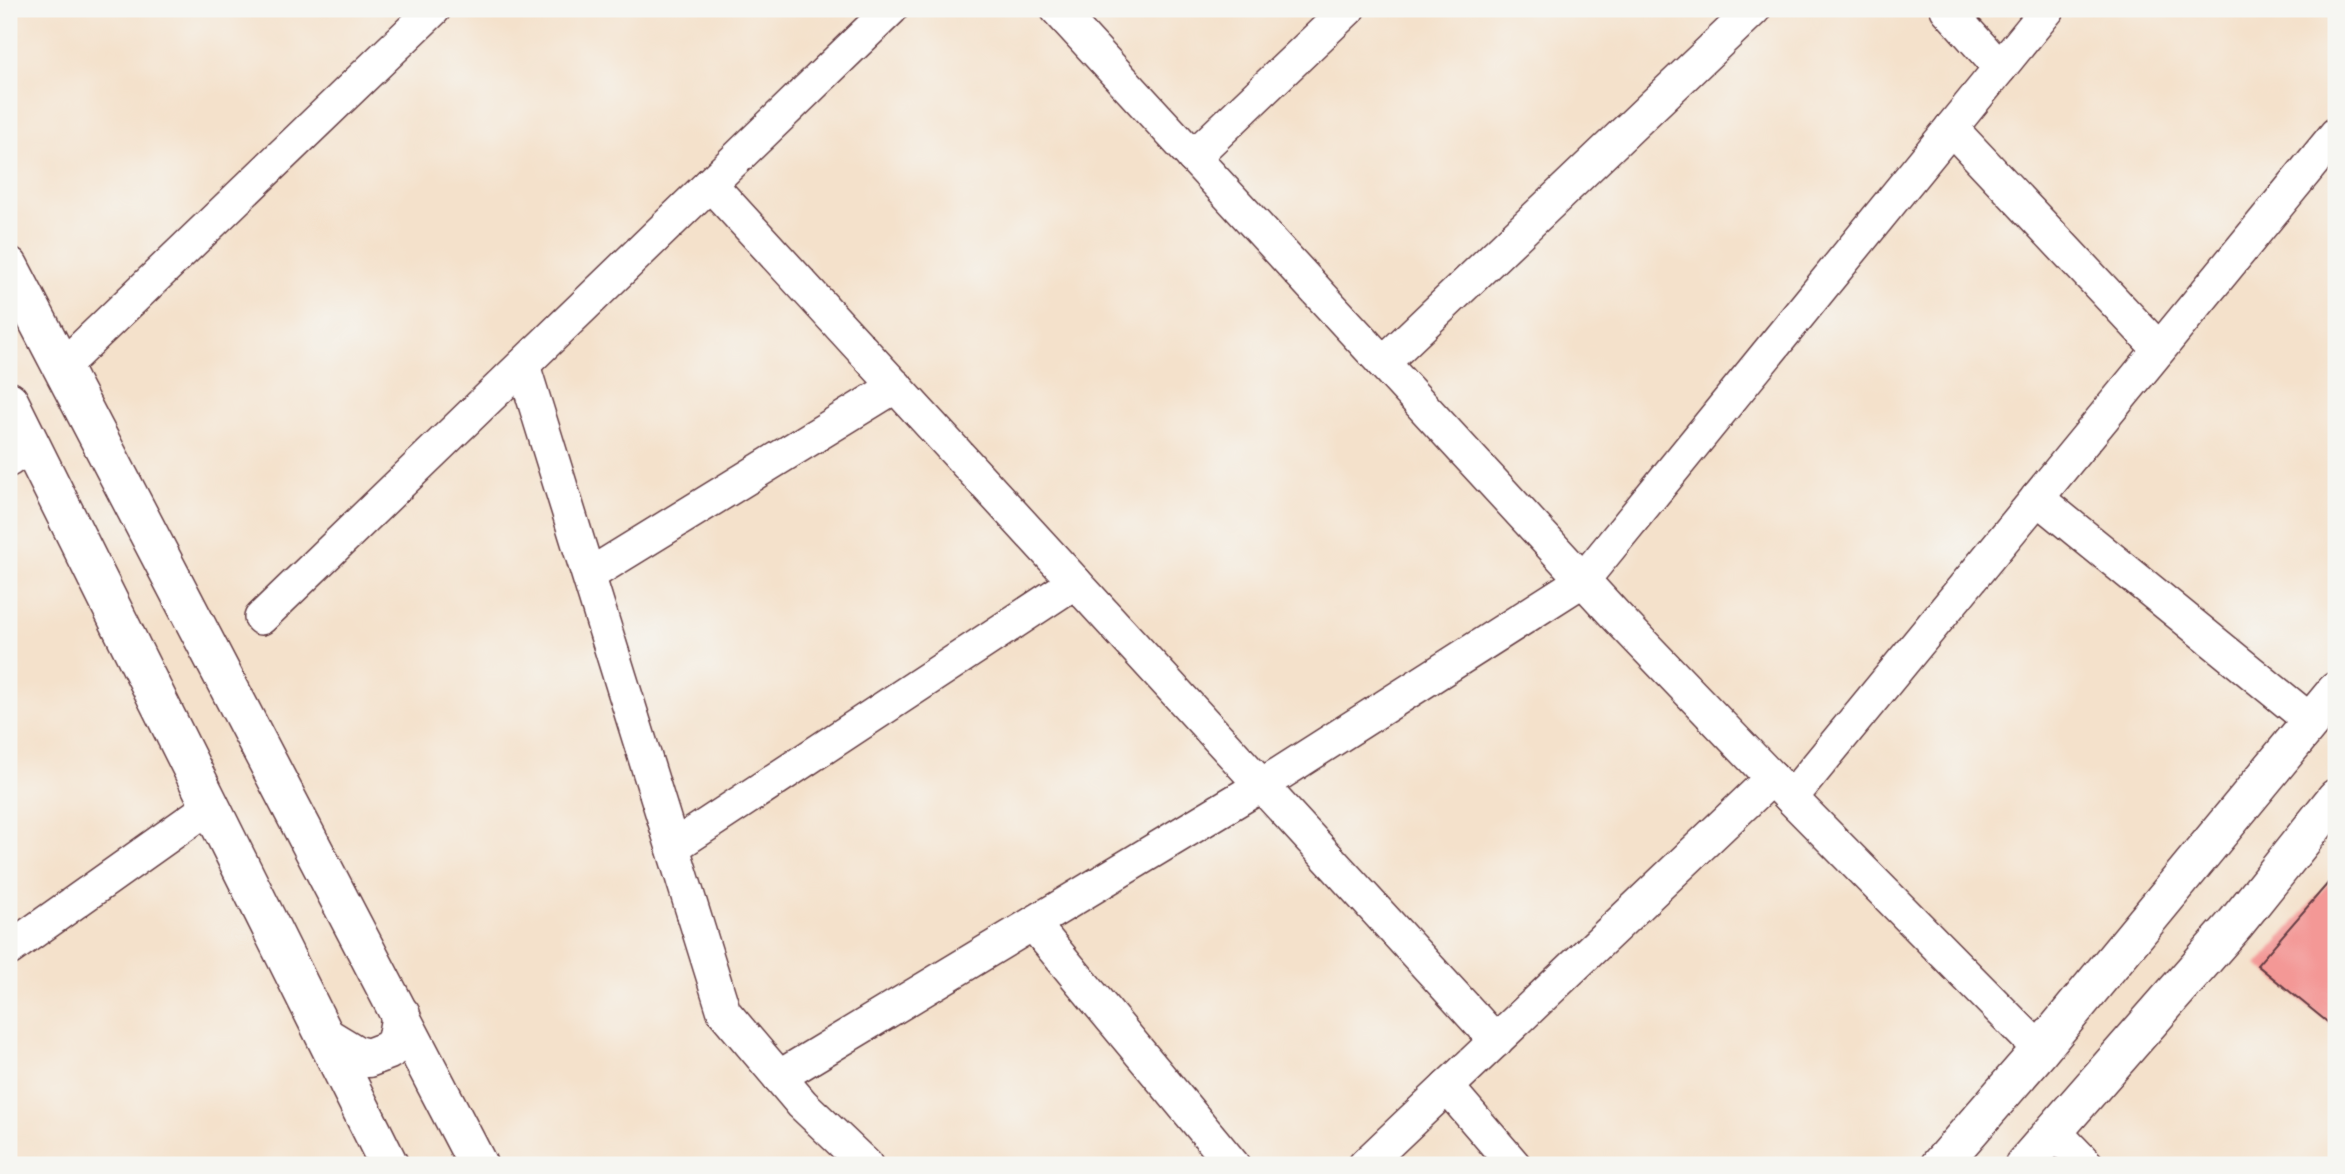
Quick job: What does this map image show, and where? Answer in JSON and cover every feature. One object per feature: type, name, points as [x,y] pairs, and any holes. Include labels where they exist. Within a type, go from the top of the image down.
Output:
[{"type":"main road","points":[[9,266],[478,1165]]},
{"type":"main road","points":[[9,401],[20,452],[209,807],[328,1038],[389,1165]]},
{"type":"main road","points":[[1940,1165],[2040,1050],[2328,705]]},
{"type":"main road","points":[[2024,1165],[2236,923],[2336,798]]},
{"type":"main road","points":[[328,1038],[356,1055],[368,1058],[389,1050],[396,1041],[401,1015]]},
{"type":"street","points":[[61,368],[434,9]]},
{"type":"street","points":[[261,618],[891,9]]},
{"type":"street","points":[[1057,9],[1583,580],[1782,788],[2040,1050]]},
{"type":"street","points":[[1193,157],[1348,9]]},
{"type":"street","points":[[1383,363],[1754,9]]},
{"type":"street","points":[[1947,9],[2000,68]]},
{"type":"street","points":[[779,1077],[1262,785],[1583,580],[2049,9]]},
{"type":"street","points":[[1951,128],[2160,349]]},
{"type":"street","points":[[1365,1165],[1496,1041],[1782,788],[2037,498],[2336,134]]},
{"type":"street","points":[[710,184],[1496,1041]]},
{"type":"street","points":[[523,365],[724,1012],[802,1104],[866,1165]]},
{"type":"street","points":[[589,575],[896,386]]},
{"type":"street","points":[[2037,498],[2328,705]]},
{"type":"street","points":[[673,847],[1075,582]]},
{"type":"street","points":[[9,949],[209,807]]},
{"type":"street","points":[[1033,924],[1233,1165]]},
{"type":"street","points":[[1447,1087],[1514,1165]]},
{"type":"street","points":[[2055,1132],[2087,1165]]},
{"type":"building","points":[[2336,874],[2336,1029],[2257,965]]}]
